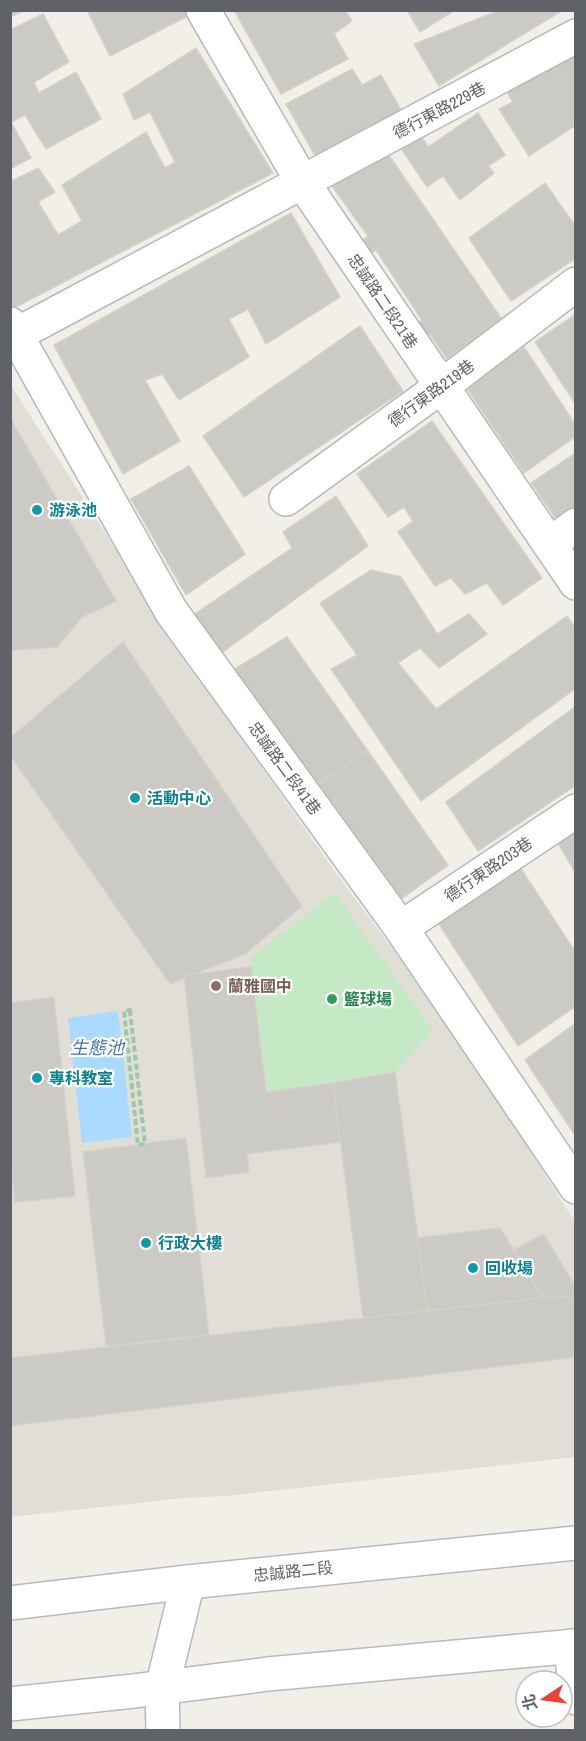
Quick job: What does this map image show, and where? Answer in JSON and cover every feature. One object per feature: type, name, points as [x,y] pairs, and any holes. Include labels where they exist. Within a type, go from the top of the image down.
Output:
[{"type":"street","name":"忠誠路二段21巷","points":[[203,10],[303,183],[576,583]]},
{"type":"street","name":"德行東路229巷","points":[[13,332],[303,183],[576,36]]},
{"type":"street","name":"德行東路219巷","points":[[286,499],[576,285]]},
{"type":"street","name":"忠誠路二段41巷","points":[[13,332],[171,611],[401,928],[576,1187]]},
{"type":"street","points":[[550,544],[576,525]]},
{"type":"street","name":"德行東路203巷","points":[[401,928],[576,811]]},
{"type":"street","name":"忠誠路二段","points":[[10,1603],[188,1582],[576,1543]]},
{"type":"street","points":[[163,1731],[162,1688],[188,1582]]},
{"type":"street","points":[[10,1704],[268,1674],[573,1646],[576,1698]]},
{"type":"path","points":[[130,1010],[145,1144],[138,1145],[124,1011],[130,1010]]},
{"type":"shaded area","name":"蘭雅國中","points":[[10,384],[184,656],[335,872],[451,1026],[575,1222],[575,1457],[226,1496],[183,1498],[11,1517]]},
{"type":"green space","name":"籃球場","points":[[335,893],[433,1031],[395,1072],[266,1092],[250,958]]},
{"type":"water","name":"生態池","points":[[118,1011],[132,1137],[82,1143],[68,1018]]},
{"type":"building","points":[[10,10],[25,10],[10,17]]},
{"type":"building","points":[[87,10],[185,10],[188,16],[110,56]]},
{"type":"building","points":[[234,10],[345,10],[352,21],[334,34],[348,59],[281,94]]},
{"type":"building","points":[[407,10],[455,10],[420,32]]},
{"type":"building","points":[[500,10],[563,10],[439,86],[414,44]]},
{"type":"building","points":[[43,14],[69,62],[34,82],[39,93],[76,72],[101,119],[46,149],[25,115],[11,122],[31,158],[10,169],[10,30]]},
{"type":"building","points":[[196,48],[273,173],[14,308],[10,301],[10,182],[38,168],[55,192],[38,202],[58,235],[82,221],[62,185],[146,132],[165,168],[175,162],[150,112],[134,120],[123,94]]},
{"type":"building","points":[[576,49],[576,125],[529,156],[499,109],[513,102],[499,80]]},
{"type":"building","points":[[352,69],[362,85],[381,75],[401,110],[318,161],[286,104]]},
{"type":"building","points":[[478,113],[505,155],[488,166],[494,173],[460,200],[443,176],[427,187],[399,145],[419,133],[428,147]]},
{"type":"building","points":[[386,151],[501,318],[447,359],[430,334],[422,341],[412,327],[422,320],[376,250],[367,257],[357,245],[368,236],[332,186]]},
{"type":"building","points":[[545,183],[576,227],[576,258],[511,301],[469,238]]},
{"type":"building","points":[[291,213],[340,297],[266,344],[248,309],[229,319],[249,357],[179,400],[162,374],[145,380],[180,441],[123,474],[54,345]]},
{"type":"building","points":[[576,314],[576,405],[535,342]]},
{"type":"building","points":[[360,326],[403,391],[244,497],[203,436]]},
{"type":"building","points":[[524,347],[576,426],[576,436],[524,473],[466,387]]},
{"type":"building","name":"游泳池","points":[[10,418],[116,601],[82,617],[57,647],[10,652]]},
{"type":"building","points":[[432,421],[542,578],[503,605],[487,583],[465,594],[451,578],[435,586],[398,532],[413,521],[404,507],[388,517],[357,474]]},
{"type":"building","points":[[576,453],[576,512],[560,524],[531,483]]},
{"type":"building","points":[[189,466],[245,554],[186,595],[131,499]]},
{"type":"building","points":[[336,496],[368,546],[220,654],[192,616],[292,548],[283,532]]},
{"type":"building","points":[[371,570],[401,577],[437,634],[469,614],[487,634],[439,668],[420,648],[398,663],[436,709],[567,616],[576,628],[576,688],[421,801],[331,669],[357,655],[320,603]]},
{"type":"building","points":[[287,637],[368,751],[315,786],[233,670]]},
{"type":"building","name":"活動中心","points":[[123,642],[302,906],[245,954],[170,984],[10,755],[10,738]]},
{"type":"building","points":[[576,706],[576,785],[478,851],[446,802]]},
{"type":"building","points":[[368,751],[448,865],[397,902],[315,786]]},
{"type":"building","points":[[576,824],[576,874],[555,838]]},
{"type":"building","points":[[516,861],[576,953],[576,1006],[518,1046],[435,918]]},
{"type":"building","points":[[251,967],[266,1092],[333,1083],[340,1142],[247,1154],[249,1172],[206,1178],[184,975]]},
{"type":"building","name":"專科教室","points":[[54,997],[75,1196],[15,1202],[10,1153],[10,1003]]},
{"type":"building","points":[[576,1023],[576,1137],[525,1060]]},
{"type":"building","points":[[395,1072],[428,1311],[363,1318],[333,1083]]},
{"type":"building","name":"行政大樓","points":[[186,1138],[209,1335],[106,1346],[83,1152]]},
{"type":"building","points":[[10,1153],[13,1179],[10,1179]]},
{"type":"building","name":"回收場","points":[[500,1228],[543,1298],[428,1311],[417,1238]]},
{"type":"building","points":[[543,1234],[576,1288],[576,1357],[10,1426],[10,1358],[543,1298],[514,1250]]},
{"type":"building","points":[[543,1234],[576,1288],[576,1296],[543,1298],[514,1250]]},
{"type":"place","name":"游泳池","points":[[37,510]]},
{"type":"place","name":"活動中心","points":[[135,798]]},
{"type":"place","name":"蘭雅國中","points":[[216,986]]},
{"type":"place","name":"籃球場","points":[[332,999]]},
{"type":"place","name":"專科教室","points":[[37,1078]]},
{"type":"place","name":"行政大樓","points":[[146,1243]]},
{"type":"place","name":"回收場","points":[[473,1268]]}]
